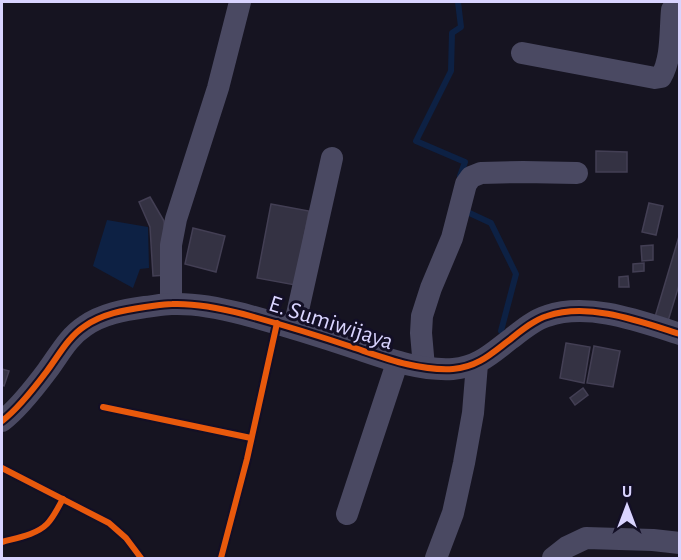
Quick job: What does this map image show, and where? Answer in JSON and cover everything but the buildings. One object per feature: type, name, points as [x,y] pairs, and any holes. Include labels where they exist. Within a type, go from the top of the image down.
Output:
[{"type":"street","points":[[171,304],[171,245],[176,219],[218,88],[240,2]]},
{"type":"street","points":[[522,53],[655,78],[661,77],[668,59],[673,9]]},
{"type":"street","points":[[294,328],[332,158]]},
{"type":"street","points":[[424,367],[422,316],[452,238],[466,184],[471,177],[481,173],[577,173]]},
{"type":"street","name":"E. Sumiwijaya","points":[[2,422],[46,372],[71,337],[94,320],[135,308],[194,304],[223,309],[294,328],[398,363],[453,369],[477,364],[535,322],[545,316],[561,313],[610,314],[680,334]]},
{"type":"street","points":[[347,514],[398,363]]},
{"type":"street","points":[[436,558],[453,513],[464,463],[473,413],[477,364]]},
{"type":"street","points":[[553,558],[567,547],[586,538],[680,543]]},
{"type":"water","points":[[107,220],[148,227],[149,268],[140,269],[133,288],[93,266]]},
{"type":"waterway","points":[[458,2],[461,27],[452,33],[451,71],[416,141],[465,162],[460,176]]},
{"type":"waterway","points":[[463,210],[491,223],[516,274],[501,331]]},
{"type":"cycle path","points":[[2,421],[26,398],[79,330],[99,318],[114,313],[162,305],[190,304],[226,310],[402,363],[440,369],[462,368],[478,362],[533,323],[563,312],[580,311],[614,315],[680,334]]},
{"type":"cycle path","points":[[221,558],[247,459],[277,323]]},
{"type":"cycle path","points":[[103,407],[251,438]]},
{"type":"cycle path","points":[[2,468],[109,523],[126,538],[141,558]]},
{"type":"cycle path","points":[[2,542],[26,536],[42,528],[52,518],[63,499]]}]
